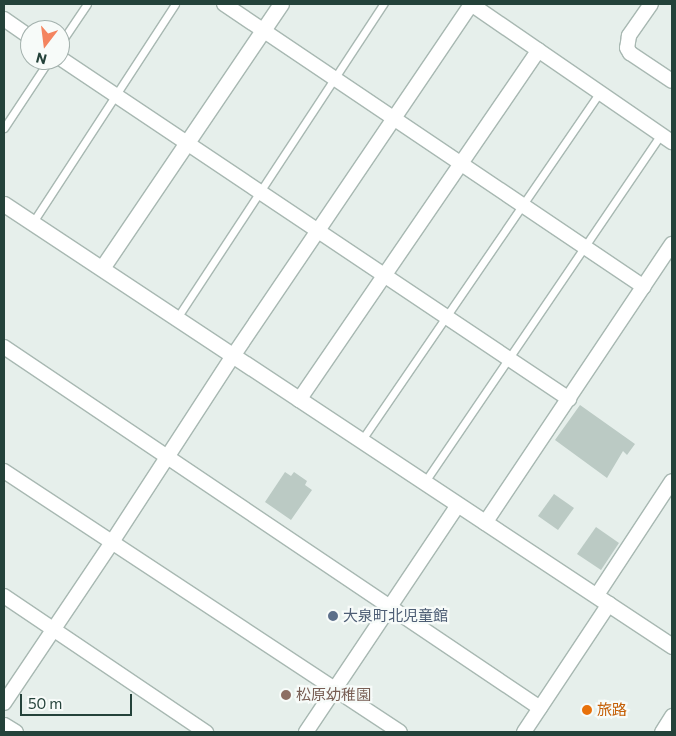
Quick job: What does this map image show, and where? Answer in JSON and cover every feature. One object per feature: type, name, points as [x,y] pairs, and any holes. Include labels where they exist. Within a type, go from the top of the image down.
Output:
[{"type":"street","points":[[224,4],[644,288]]},
{"type":"street","points":[[102,268],[281,4]]},
{"type":"street","points":[[4,703],[54,630],[233,356],[471,4],[666,138]]},
{"type":"street","points":[[650,4],[629,36],[627,48],[630,53],[672,81]]},
{"type":"street","points":[[4,19],[20,30]]},
{"type":"street","points":[[299,400],[540,50]]},
{"type":"street","points":[[70,65],[570,399]]},
{"type":"street","points":[[4,204],[672,646]]},
{"type":"street","points":[[485,523],[570,399],[672,244]]},
{"type":"street","points":[[4,347],[540,708]]},
{"type":"street","points":[[4,470],[400,732]]},
{"type":"street","points":[[524,732],[540,708],[672,481]]},
{"type":"street","points":[[306,732],[458,505]]},
{"type":"street","points":[[4,596],[206,732]]},
{"type":"street","points":[[662,732],[672,716]]},
{"type":"street","points":[[4,725],[15,732]]},
{"type":"lane","points":[[70,29],[87,4]]},
{"type":"lane","points":[[33,222],[175,4]]},
{"type":"lane","points":[[176,318],[383,4]]},
{"type":"lane","points":[[4,128],[42,70]]},
{"type":"lane","points":[[361,442],[600,92]]},
{"type":"lane","points":[[424,483],[584,247],[666,138]]},
{"type":"building","points":[[580,405],[635,444],[627,455],[623,451],[607,478],[555,440]]},
{"type":"building","points":[[285,472],[291,476],[294,472],[307,481],[305,485],[312,490],[291,520],[265,502]]},
{"type":"building","points":[[554,494],[574,508],[558,530],[538,516]]},
{"type":"building","points":[[596,527],[619,543],[601,570],[577,554]]},
{"type":"place","name":"大泉町北児童館","points":[[333,616]]},
{"type":"place","name":"松原幼稚園","points":[[286,695]]},
{"type":"place","name":"旅路","points":[[587,710]]}]
